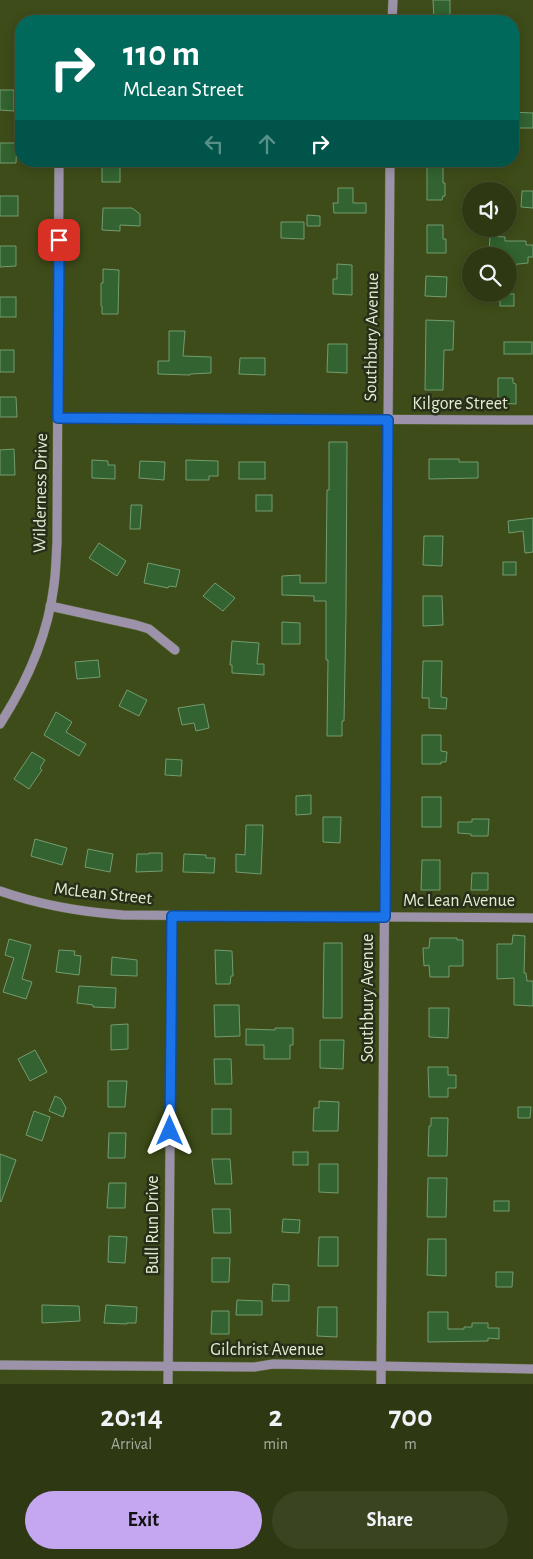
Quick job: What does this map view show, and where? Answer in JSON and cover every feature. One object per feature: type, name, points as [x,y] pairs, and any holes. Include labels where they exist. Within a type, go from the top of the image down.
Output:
[{"type":"street","points":[[392,15],[393,0]]},
{"type":"street","name":"Wilderness Drive","points":[[0,724],[12,706],[25,680],[47,624],[54,586],[57,543],[59,167]]},
{"type":"street","name":"Southbury Avenue","points":[[381,1384],[390,167]]},
{"type":"street","name":"Kilgore Street","points":[[58,418],[533,420]]},
{"type":"street","points":[[50,606],[149,629],[175,650]]},
{"type":"street","name":"McLean Street","points":[[0,891],[60,908],[123,915],[385,917]]},
{"type":"street","name":"Bull Run Drive","points":[[168,1384],[172,916]]},
{"type":"street","name":"Mc Lean Avenue","points":[[385,917],[533,918]]},
{"type":"street","name":"Gilchrist Avenue","points":[[0,1365],[254,1367],[273,1364],[533,1368]]},
{"type":"building","points":[[433,0],[450,0],[450,15],[434,15]]},
{"type":"building","points":[[0,90],[14,90],[14,111],[0,110]]},
{"type":"building","points":[[519,112],[533,113],[533,128],[519,128]]},
{"type":"building","points":[[0,143],[15,143],[15,163],[0,163]]},
{"type":"building","points":[[102,167],[120,167],[120,182],[102,182]]},
{"type":"building","points":[[427,167],[443,167],[445,196],[443,196],[442,200],[427,200]]},
{"type":"building","points":[[338,188],[353,188],[353,203],[366,203],[366,213],[334,213],[333,203],[338,203]]},
{"type":"building","points":[[522,191],[533,191],[533,208],[521,207]]},
{"type":"building","points":[[0,196],[18,196],[18,216],[0,216]]},
{"type":"building","points":[[103,208],[132,208],[140,214],[140,226],[120,225],[120,231],[102,230]]},
{"type":"building","points":[[307,215],[320,216],[320,226],[307,226]]},
{"type":"building","points":[[281,222],[304,222],[304,239],[281,238]]},
{"type":"building","points":[[427,225],[443,225],[446,253],[427,253]]},
{"type":"building","points":[[490,237],[505,237],[505,241],[526,241],[526,245],[533,245],[533,257],[528,257],[528,263],[517,264],[517,247],[489,247]]},
{"type":"building","points":[[0,246],[16,246],[16,266],[0,267]]},
{"type":"building","points":[[337,264],[352,265],[352,295],[333,294],[333,279],[337,279]]},
{"type":"building","points":[[103,269],[119,270],[118,314],[102,314],[101,283],[103,283]]},
{"type":"building","points":[[426,276],[447,277],[446,297],[425,296]]},
{"type":"building","points":[[0,297],[16,297],[16,317],[0,317]]},
{"type":"building","points":[[500,302],[514,302],[514,306],[500,306]]},
{"type":"building","points":[[426,320],[454,321],[453,350],[444,350],[443,390],[425,390]]},
{"type":"building","points":[[169,331],[185,331],[183,356],[211,357],[211,373],[190,375],[158,374],[158,361],[169,361]]},
{"type":"building","points":[[504,342],[532,342],[532,354],[504,354]]},
{"type":"building","points":[[328,344],[347,344],[347,373],[327,372]]},
{"type":"building","points":[[0,350],[14,350],[14,372],[0,372]]},
{"type":"building","points":[[240,358],[265,358],[265,375],[239,374]]},
{"type":"building","points":[[498,378],[513,378],[513,383],[516,384],[516,404],[498,403]]},
{"type":"building","points":[[0,397],[16,397],[17,417],[0,417]]},
{"type":"building","points":[[329,442],[347,442],[346,614],[344,721],[342,721],[342,736],[327,736],[328,660],[326,660],[326,601],[314,601],[314,596],[282,595],[282,576],[300,575],[300,583],[326,583]]},
{"type":"building","points":[[14,449],[15,475],[0,475],[0,450]]},
{"type":"building","points":[[429,459],[459,459],[459,462],[478,462],[478,478],[429,479]]},
{"type":"building","points":[[92,460],[108,461],[108,465],[115,465],[115,479],[92,478]]},
{"type":"building","points":[[186,460],[218,461],[218,476],[209,476],[209,480],[186,480]]},
{"type":"building","points":[[140,461],[165,462],[164,480],[139,478]]},
{"type":"building","points":[[239,462],[265,462],[265,479],[239,479]]},
{"type":"building","points":[[256,495],[272,495],[272,511],[256,511]]},
{"type":"building","points":[[131,505],[142,505],[140,529],[130,529]]},
{"type":"building","points":[[533,518],[533,552],[525,553],[523,531],[509,533],[508,521]]},
{"type":"building","points":[[424,536],[443,536],[442,566],[423,565]]},
{"type":"building","points":[[99,543],[126,561],[117,576],[89,558]]},
{"type":"building","points":[[503,562],[516,562],[516,575],[503,575]]},
{"type":"building","points":[[148,563],[180,570],[176,587],[169,586],[168,588],[144,583]]},
{"type":"building","points":[[215,583],[235,598],[223,611],[203,596]]},
{"type":"building","points":[[423,596],[442,596],[443,625],[423,626]]},
{"type":"building","points":[[282,622],[300,623],[300,644],[282,644]]},
{"type":"building","points":[[232,641],[259,643],[257,664],[264,664],[264,675],[232,673],[232,665],[230,665]]},
{"type":"building","points":[[98,660],[100,677],[77,679],[75,662]]},
{"type":"building","points":[[423,661],[442,661],[441,697],[447,698],[446,709],[429,708],[429,698],[422,698]]},
{"type":"building","points":[[127,690],[147,700],[139,716],[119,706]]},
{"type":"building","points":[[204,704],[209,728],[196,731],[194,723],[182,725],[178,708]]},
{"type":"building","points":[[56,712],[72,722],[66,732],[86,744],[79,756],[44,735]]},
{"type":"building","points":[[422,735],[441,735],[441,751],[447,752],[446,762],[441,762],[441,764],[422,764]]},
{"type":"building","points":[[32,752],[45,760],[40,768],[42,770],[29,789],[14,779]]},
{"type":"building","points":[[166,759],[182,760],[181,776],[165,775]]},
{"type":"building","points":[[311,795],[311,814],[296,815],[296,796]]},
{"type":"building","points":[[422,797],[441,797],[441,827],[422,827]]},
{"type":"building","points":[[323,817],[341,817],[340,843],[323,842]]},
{"type":"building","points":[[472,819],[489,819],[488,836],[471,836],[471,834],[458,833],[458,822],[472,822]]},
{"type":"building","points":[[246,825],[263,825],[261,874],[236,872],[236,854],[245,855]]},
{"type":"building","points":[[35,839],[67,848],[62,865],[31,856]]},
{"type":"building","points":[[88,849],[113,854],[110,872],[85,867]]},
{"type":"building","points":[[162,853],[162,871],[136,872],[137,854]]},
{"type":"building","points":[[184,854],[206,855],[206,858],[215,858],[214,873],[183,872]]},
{"type":"building","points":[[422,860],[440,860],[440,890],[421,890]]},
{"type":"building","points":[[472,873],[488,873],[488,890],[471,890]]},
{"type":"building","points":[[513,935],[525,936],[524,973],[526,973],[527,981],[533,981],[533,1006],[514,1005],[514,978],[497,979],[497,944],[512,944]]},
{"type":"building","points":[[430,938],[457,938],[457,940],[463,940],[463,966],[449,966],[449,977],[430,977],[429,965],[424,966],[423,948],[429,948]]},
{"type":"building","points":[[9,939],[31,945],[22,979],[32,982],[26,999],[3,992],[14,958],[5,955]]},
{"type":"building","points":[[324,943],[342,943],[342,1018],[323,1018]]},
{"type":"building","points":[[59,950],[75,951],[74,955],[81,956],[79,975],[56,972]]},
{"type":"building","points":[[215,950],[232,951],[233,976],[231,976],[230,984],[216,984]]},
{"type":"building","points":[[112,957],[137,960],[137,976],[111,975]]},
{"type":"building","points":[[79,986],[116,988],[115,1008],[93,1007],[93,1005],[77,1003]]},
{"type":"building","points":[[214,1005],[239,1005],[240,1036],[215,1037]]},
{"type":"building","points":[[429,1008],[449,1008],[448,1038],[429,1037]]},
{"type":"building","points":[[128,1024],[128,1049],[111,1050],[111,1025]]},
{"type":"building","points":[[275,1028],[293,1028],[293,1045],[290,1045],[290,1059],[264,1059],[264,1045],[246,1045],[246,1029],[275,1030]]},
{"type":"building","points":[[320,1040],[344,1040],[343,1069],[320,1068]]},
{"type":"building","points":[[35,1050],[47,1072],[30,1081],[18,1059]]},
{"type":"building","points":[[214,1059],[231,1059],[232,1084],[215,1084]]},
{"type":"building","points":[[428,1067],[448,1067],[448,1075],[456,1075],[456,1088],[448,1088],[448,1097],[429,1097]]},
{"type":"building","points":[[108,1081],[127,1081],[125,1107],[108,1107]]},
{"type":"building","points":[[55,1096],[61,1099],[66,1108],[63,1117],[49,1111]]},
{"type":"building","points":[[319,1101],[339,1102],[338,1131],[313,1131],[314,1108],[319,1108]]},
{"type":"building","points":[[518,1107],[531,1107],[530,1118],[518,1118]]},
{"type":"building","points":[[212,1109],[231,1109],[231,1134],[212,1134]]},
{"type":"building","points":[[34,1111],[50,1117],[42,1141],[26,1135]]},
{"type":"building","points":[[431,1118],[448,1118],[447,1156],[428,1156]]},
{"type":"building","points":[[109,1133],[126,1133],[125,1158],[108,1158]]},
{"type":"building","points":[[293,1152],[308,1152],[308,1165],[293,1165]]},
{"type":"building","points":[[0,1154],[16,1160],[1,1202],[0,1201]]},
{"type":"building","points":[[212,1159],[230,1159],[232,1184],[215,1184]]},
{"type":"building","points":[[319,1164],[338,1164],[338,1193],[319,1192]]},
{"type":"building","points":[[428,1178],[447,1178],[446,1217],[427,1217]]},
{"type":"building","points":[[109,1183],[126,1183],[125,1208],[107,1208]]},
{"type":"building","points":[[494,1201],[509,1201],[509,1211],[494,1211]]},
{"type":"building","points":[[212,1209],[230,1209],[231,1233],[214,1233]]},
{"type":"building","points":[[283,1219],[300,1220],[299,1233],[282,1232]]},
{"type":"building","points":[[109,1236],[127,1237],[125,1263],[108,1262]]},
{"type":"building","points":[[319,1237],[338,1237],[338,1266],[318,1266]]},
{"type":"building","points":[[428,1239],[446,1239],[446,1276],[427,1275]]},
{"type":"building","points":[[212,1258],[230,1258],[229,1282],[212,1282]]},
{"type":"building","points":[[496,1272],[513,1272],[512,1287],[496,1287]]},
{"type":"building","points":[[273,1284],[289,1285],[289,1301],[272,1301]]},
{"type":"building","points":[[237,1300],[262,1301],[262,1315],[236,1315]]},
{"type":"building","points":[[42,1305],[79,1306],[80,1321],[42,1323]]},
{"type":"building","points":[[106,1305],[137,1307],[136,1323],[104,1323]]},
{"type":"building","points":[[318,1307],[337,1307],[337,1337],[317,1336]]},
{"type":"building","points":[[212,1311],[229,1311],[229,1334],[211,1334]]},
{"type":"building","points":[[428,1312],[448,1312],[448,1329],[472,1327],[472,1323],[488,1323],[488,1328],[499,1328],[499,1339],[488,1338],[488,1341],[428,1342]]},
{"type":"route","points":[[59,240],[58,418],[388,420],[385,917],[172,916],[170,1131]]}]
